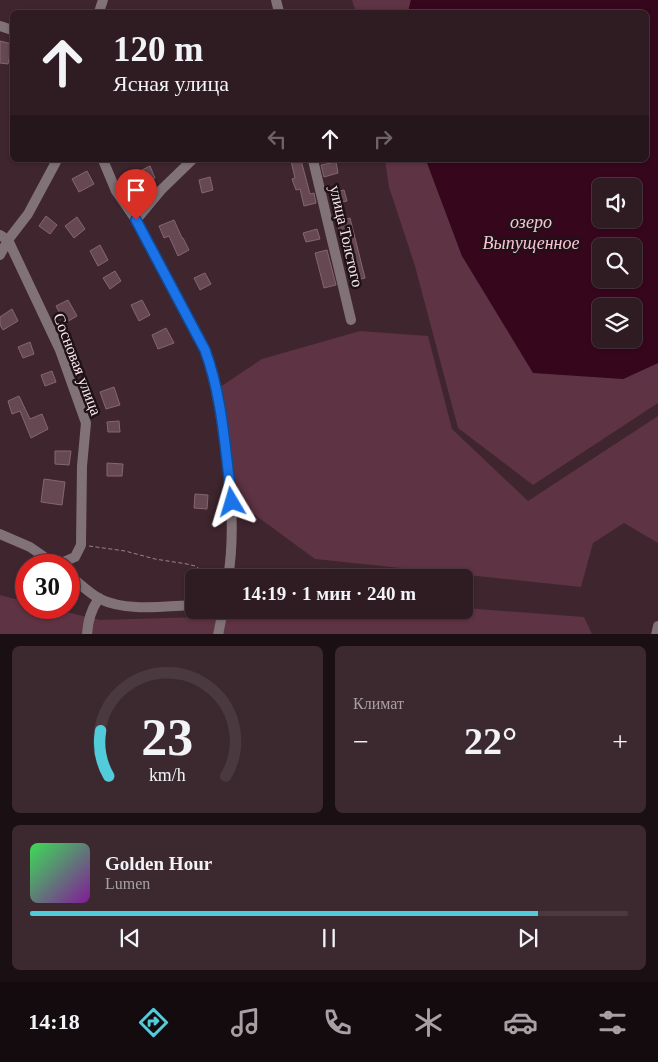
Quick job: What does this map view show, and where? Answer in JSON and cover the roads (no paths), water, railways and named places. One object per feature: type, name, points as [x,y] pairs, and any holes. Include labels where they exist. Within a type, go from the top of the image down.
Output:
[{"type":"street","points":[[0,255],[4,238],[28,214],[56,162]]},
{"type":"street","points":[[103,162],[116,191],[136,220],[205,350],[215,381],[221,410],[232,502],[232,540],[229,569]]},
{"type":"street","points":[[136,220],[161,190],[190,162]]},
{"type":"street","name":"улица Толстого","points":[[313,162],[351,320]]},
{"type":"street","name":"Сосновая улица","points":[[4,238],[60,350],[86,423],[82,466],[81,545],[77,554]]},
{"type":"street","points":[[0,534],[39,554]]},
{"type":"street","points":[[80,583],[99,598],[121,605],[185,605]]},
{"type":"street","points":[[87,634],[88,620],[99,598]]},
{"type":"street","points":[[218,634],[221,619]]},
{"type":"street","points":[[656,634],[658,626]]},
{"type":"water","name":"озеро Выпущенное","points":[[411,0],[658,0],[658,363],[623,379],[533,373],[462,256],[427,162],[649,162],[649,10],[408,10]]}]
